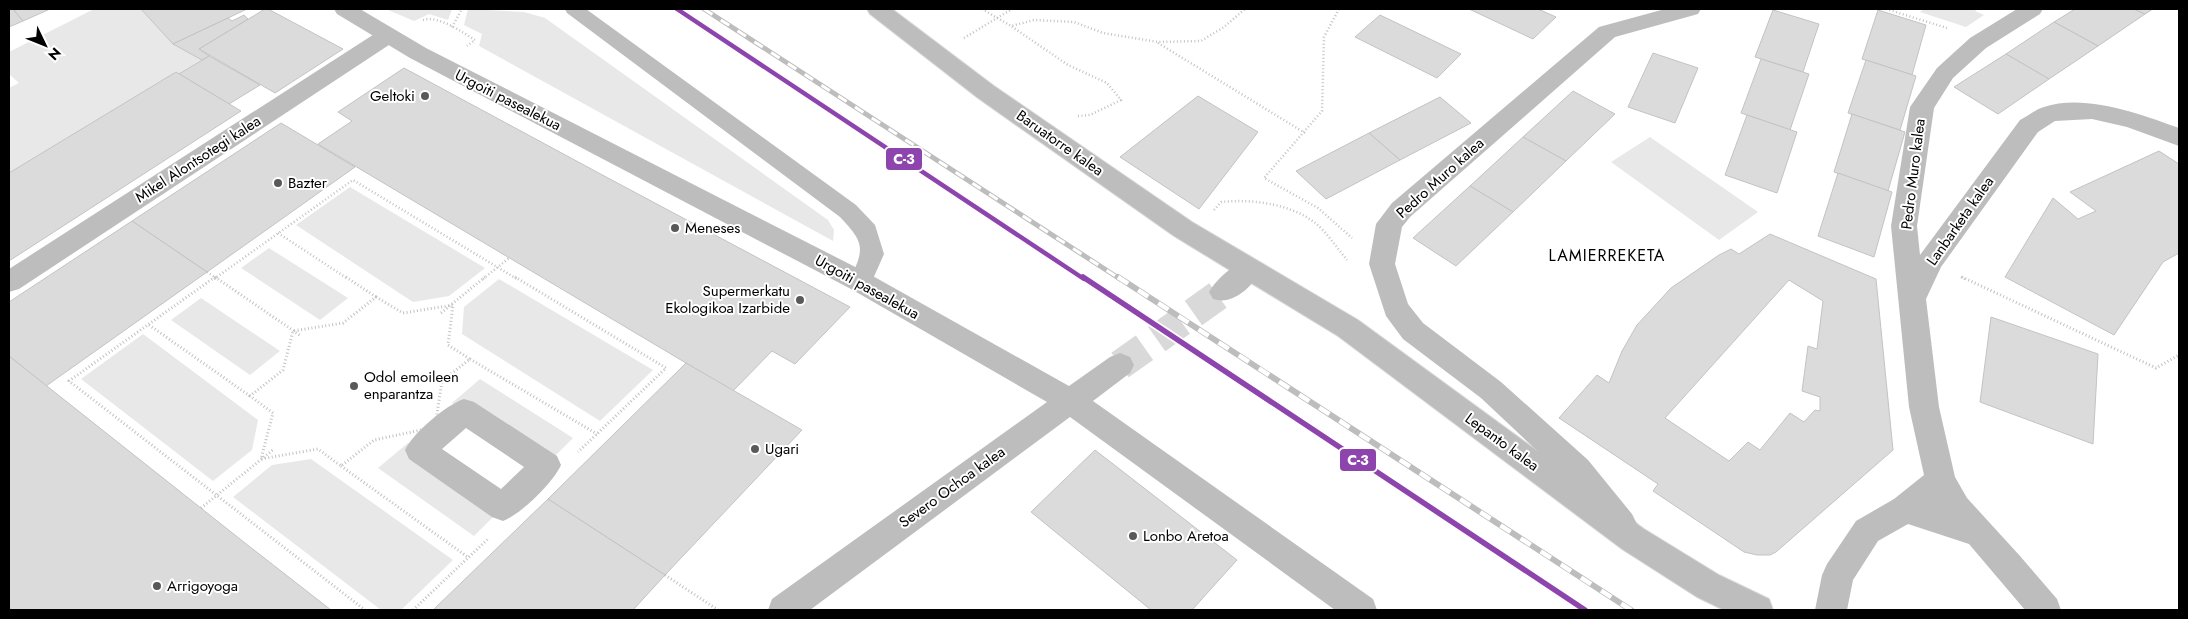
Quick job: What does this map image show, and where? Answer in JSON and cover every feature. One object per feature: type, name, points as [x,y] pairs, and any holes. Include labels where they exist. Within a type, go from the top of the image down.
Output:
[{"type":"street","name":"Urgoiti pasealekua","points":[[345,9],[387,36],[861,282],[1070,401],[1361,610]]},
{"type":"street","name":"Baruatorre kalea","points":[[878,9],[986,92],[1190,233],[1249,269]]},
{"type":"street","name":"Pedro Muro kalea","points":[[1633,539],[1577,469],[1491,390],[1413,331],[1396,308],[1382,264],[1389,224],[1401,210],[1608,32],[1690,9]]},
{"type":"street","name":"Pedro Muro kalea","points":[[1911,300],[1904,226],[1922,107],[1945,73],[1978,43],[2032,9]]},
{"type":"street","name":"Mikel Alontsotegi kalea","points":[[9,282],[387,36]]},
{"type":"street","name":"Lanbarketa kalea","points":[[1911,300],[1930,262],[2029,126],[2050,113],[2092,111],[2132,120],[2179,137]]},
{"type":"street","points":[[1223,292],[1249,269]]},
{"type":"street","name":"Lepanto kalea","points":[[1249,269],[1348,328],[1633,539],[1708,586],[1757,610]]},
{"type":"street","points":[[1911,300],[1924,407],[1940,480],[1956,508],[2009,566],[2045,610]]},
{"type":"street","name":"Severo Ochoa kalea","points":[[784,610],[1120,364]]},
{"type":"street","points":[[1831,610],[1838,575],[1867,531],[1906,509],[1940,480]]},
{"type":"street","points":[[1906,509],[1977,532]]},
{"type":"lane","points":[[574,9],[848,211],[867,232],[873,254],[861,282]]},
{"type":"path","points":[[452,27],[462,9]]},
{"type":"path","points":[[982,9],[1011,26],[1068,65],[1107,83],[1121,100],[1090,115],[1031,123]]},
{"type":"path","points":[[998,18],[1012,9]]},
{"type":"path","points":[[1011,26],[1034,20],[1074,22],[1103,33],[1158,42],[1201,41],[1224,27],[1245,9]]},
{"type":"path","points":[[1339,9],[1324,36],[1322,111],[1305,133],[1264,178],[1318,208],[1382,264]]},
{"type":"path","points":[[1886,9],[1948,29]]},
{"type":"path","points":[[429,18],[452,27],[475,40]]},
{"type":"path","points":[[1158,42],[1305,133]]},
{"type":"path","points":[[366,610],[70,381],[353,180],[666,368],[577,453]]},
{"type":"path","points":[[1190,233],[1221,202],[1245,200],[1282,207],[1314,222],[1336,246],[1345,260],[1382,264]]},
{"type":"path","points":[[278,233],[403,313],[453,305]]},
{"type":"path","points":[[441,313],[509,258]]},
{"type":"path","points":[[1930,262],[2156,368],[2179,355]]},
{"type":"path","points":[[207,272],[301,336]]},
{"type":"path","points":[[293,331],[343,323],[376,297]]},
{"type":"path","points":[[453,305],[448,345],[597,434]]},
{"type":"path","points":[[148,325],[273,413],[261,459]]},
{"type":"path","points":[[250,396],[283,370],[293,331]]},
{"type":"path","points":[[341,466],[374,440],[435,427],[442,381],[470,359]]},
{"type":"path","points":[[201,508],[274,449]]},
{"type":"path","points":[[261,459],[318,449],[468,558]]},
{"type":"path","points":[[413,610],[496,531]]},
{"type":"path","points":[[665,575],[718,610]]},
{"type":"shaded area","points":[[94,9],[141,9],[173,44],[202,60],[179,74],[176,72],[9,173],[9,88],[19,83],[9,74],[9,52]]},
{"type":"shaded area","points":[[386,9],[452,9],[448,20],[429,14],[414,21]]},
{"type":"shaded area","points":[[468,9],[524,12],[545,18],[828,220],[834,230],[833,241],[479,46],[482,34],[464,25]]},
{"type":"shaded area","points":[[1924,9],[1978,9],[1975,11],[1984,15],[1966,27],[1920,12]]},
{"type":"shaded area","points":[[1650,137],[1758,212],[1719,240],[1611,162]]},
{"type":"shaded area","points":[[350,187],[485,268],[449,296],[413,302],[296,225]]},
{"type":"shaded area","points":[[269,248],[348,298],[320,320],[241,268]]},
{"type":"shaded area","points":[[499,279],[653,370],[600,421],[462,334],[464,307]]},
{"type":"shaded area","points":[[201,298],[280,351],[250,375],[171,320]]},
{"type":"shaded area","points":[[143,334],[258,420],[252,450],[213,481],[81,379]]},
{"type":"shaded area","points":[[480,379],[573,438],[546,465],[452,403]]},
{"type":"shaded area","points":[[408,443],[503,507],[474,536],[378,468]]},
{"type":"shaded area","points":[[311,459],[453,560],[401,610],[381,610],[233,497],[272,465]]},
{"type":"building","points":[[9,9],[13,9],[23,21],[9,27]]},
{"type":"building","points":[[13,9],[50,9],[23,21]]},
{"type":"building","points":[[141,9],[247,9],[173,44]]},
{"type":"building","points":[[265,9],[343,49],[275,93],[199,49]]},
{"type":"building","points":[[1469,9],[1538,9],[1556,17],[1533,39]]},
{"type":"building","points":[[2075,9],[2134,9],[2145,14],[2098,46],[2054,22]]},
{"type":"building","points":[[2134,9],[2153,9],[2145,14]]},
{"type":"building","points":[[1773,10],[1819,24],[1803,72],[1755,57]]},
{"type":"building","points":[[1878,10],[1926,25],[1912,75],[1862,59]]},
{"type":"building","points":[[244,15],[248,19],[199,49],[209,56],[202,60],[173,44],[228,18],[232,21]]},
{"type":"building","points":[[1380,15],[1461,54],[1437,78],[1355,37]]},
{"type":"building","points":[[2054,22],[2098,46],[2049,79],[2006,54]]},
{"type":"building","points":[[1653,53],[1698,68],[1675,123],[1628,107]]},
{"type":"building","points":[[2006,54],[2049,79],[1998,114],[1954,87]]},
{"type":"building","points":[[209,56],[260,85],[229,104],[179,74]]},
{"type":"building","points":[[1761,59],[1809,74],[1790,130],[1741,113]]},
{"type":"building","points":[[1866,60],[1916,76],[1900,130],[1848,113]]},
{"type":"building","points":[[404,68],[850,307],[795,364],[772,351],[733,391],[318,144],[352,121],[338,112]]},
{"type":"building","points":[[176,72],[241,111],[9,261],[9,173]]},
{"type":"building","points":[[1573,91],[1615,114],[1566,161],[1523,137]]},
{"type":"building","points":[[1198,96],[1258,132],[1199,209],[1120,157]]},
{"type":"building","points":[[1440,97],[1471,123],[1400,160],[1369,133]]},
{"type":"building","points":[[1852,114],[1905,132],[1888,191],[1834,172]]},
{"type":"building","points":[[1747,115],[1797,132],[1777,193],[1725,175]]},
{"type":"building","points":[[281,123],[355,167],[207,272],[132,221]]},
{"type":"building","points":[[1369,133],[1400,160],[1326,199],[1296,171]]},
{"type":"building","points":[[1523,137],[1566,161],[1513,212],[1470,186]]},
{"type":"building","points":[[2159,151],[2179,164],[2179,253],[2163,262],[2114,335],[2005,277],[2053,198],[2078,219],[2096,211],[2070,192]]},
{"type":"building","points":[[1838,173],[1892,192],[1874,257],[1818,236]]},
{"type":"building","points":[[1470,186],[1513,212],[1456,266],[1413,238]]},
{"type":"building","points":[[132,221],[207,272],[46,386],[9,356],[9,302]]},
{"type":"building","points":[[1770,234],[1876,279],[1893,450],[1776,552],[1770,555],[1744,552],[1653,491],[1658,484],[1559,418],[1597,375],[1609,383],[1622,351],[1637,325],[1671,288],[1719,255],[1731,249],[1739,254]],"holes":[[[1789,280],[1823,301],[1817,349],[1808,346],[1802,391],[1820,397],[1820,411],[1815,410],[1804,422],[1790,413],[1760,450],[1748,442],[1729,461],[1665,418]]]},
{"type":"building","points":[[1991,317],[2098,354],[2093,444],[1980,402]]},
{"type":"building","points":[[9,356],[331,610],[12,610],[9,608]]},
{"type":"building","points":[[686,363],[802,430],[665,575],[548,499]]},
{"type":"building","name":"Lonbo Aretoa","points":[[1095,450],[1237,560],[1192,610],[1151,610],[1031,512]]},
{"type":"building","points":[[548,499],[665,575],[633,610],[433,610]]},
{"type":"tunnel","points":[[1120,365],[1223,292]]},
{"type":"railway","points":[[704,9],[1120,279]]},
{"type":"railway","points":[[1118,277],[1631,610]]},
{"type":"transit line","name":"C-3","points":[[677,9],[1585,610]]},
{"type":"place","name":"Geltoki","points":[[425,96]]},
{"type":"place","name":"Bazter","points":[[278,183]]},
{"type":"place","name":"Meneses","points":[[675,228]]},
{"type":"place","name":"Supermerkatu Ekologikoa Izarbide","points":[[800,300]]},
{"type":"place","name":"Odol emoileen enparantza","points":[[354,386]]},
{"type":"place","name":"Ugari","points":[[755,449]]},
{"type":"place","name":"Lonbo Aretoa","points":[[1133,536]]},
{"type":"place","name":"Arrigoyoga","points":[[157,586]]},
{"type":"district","name":"LAMIERREKETA","points":[[1607,255]]}]
